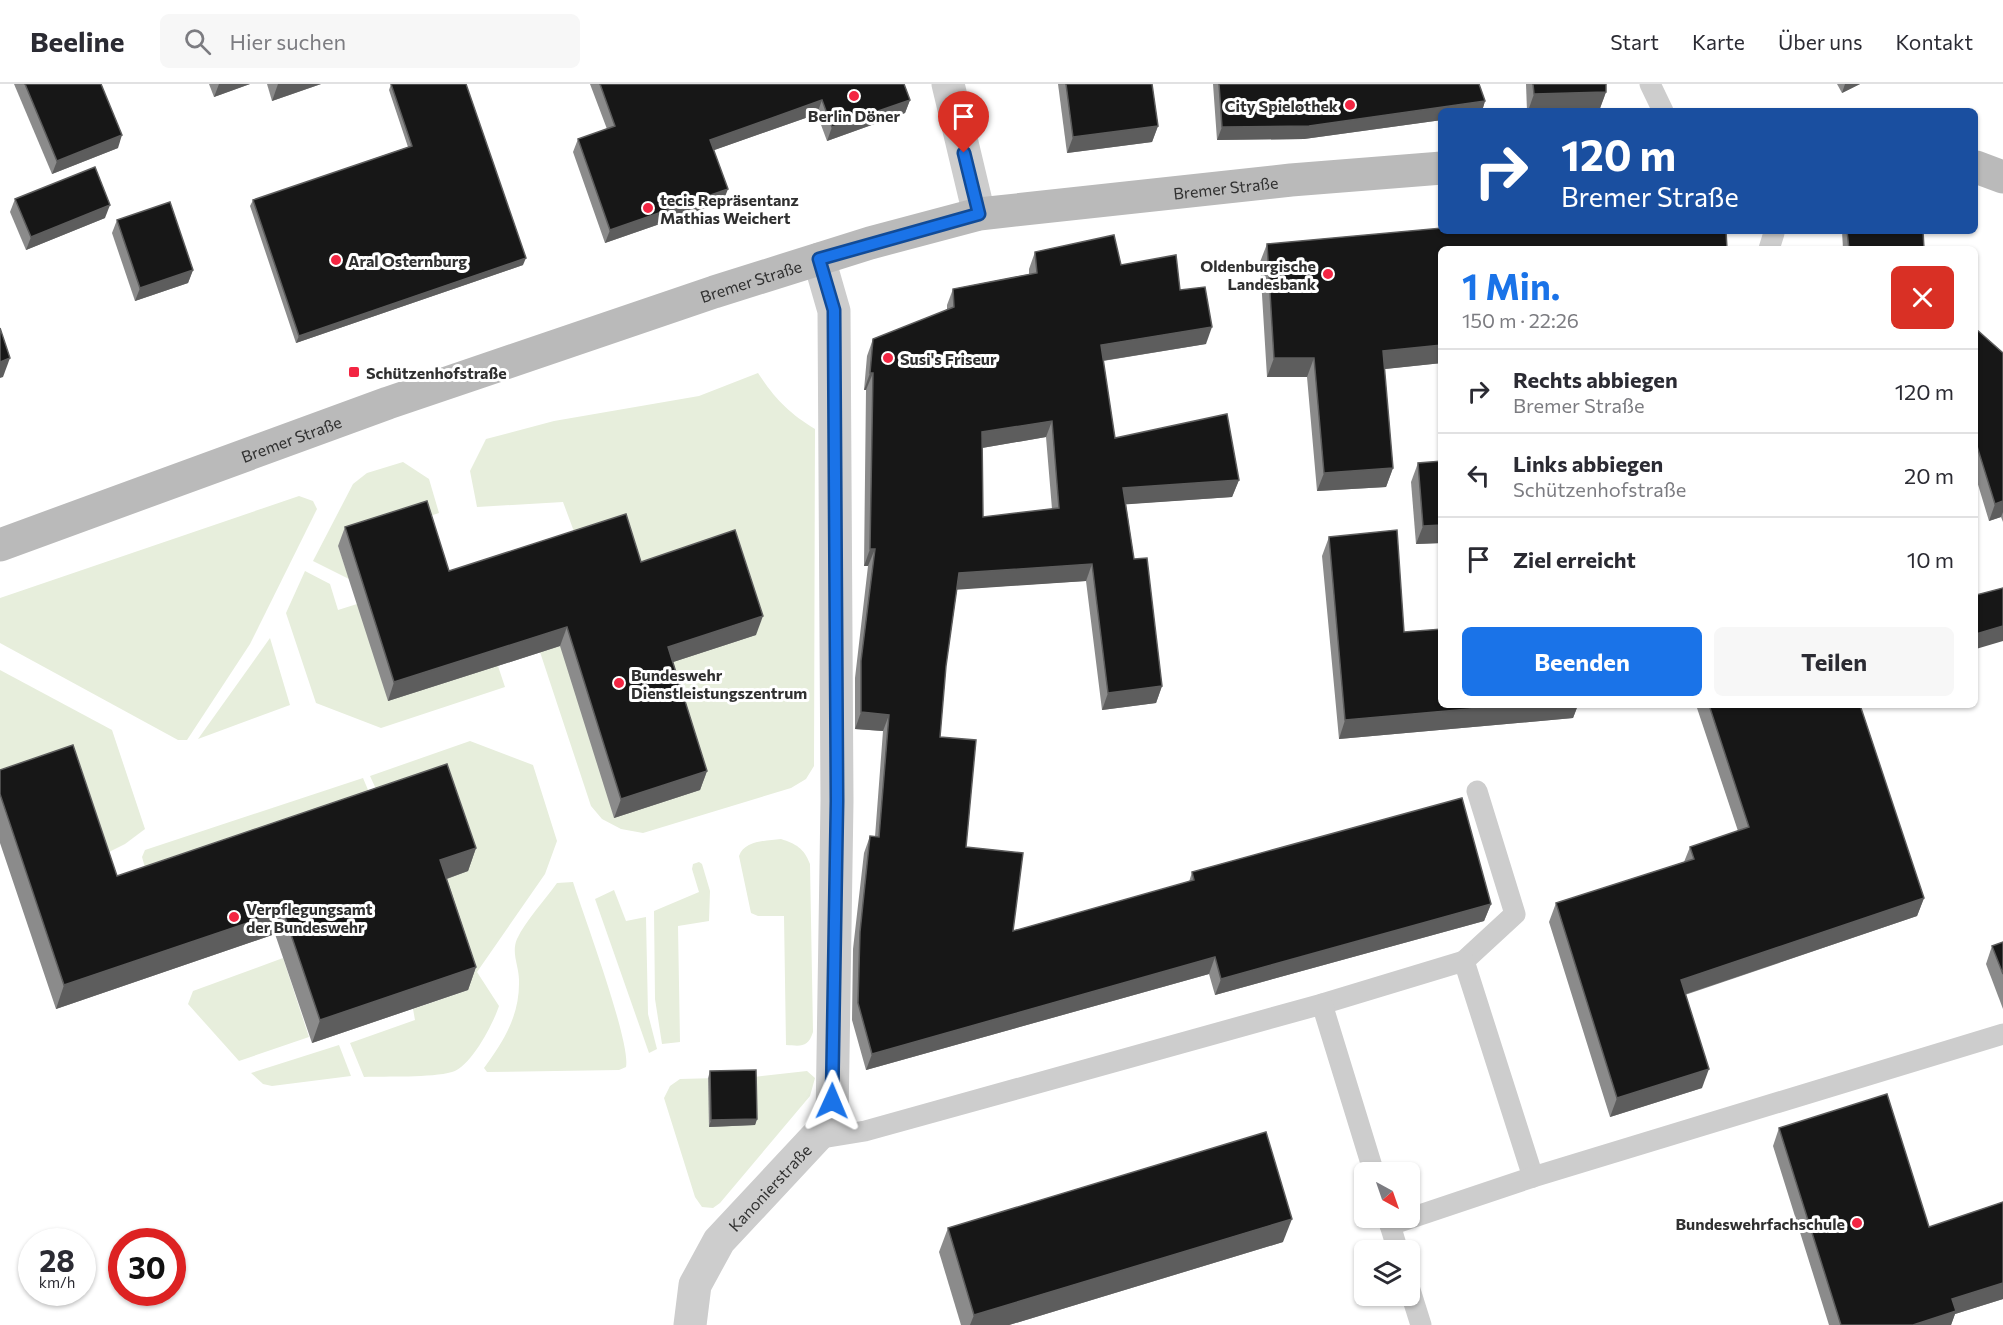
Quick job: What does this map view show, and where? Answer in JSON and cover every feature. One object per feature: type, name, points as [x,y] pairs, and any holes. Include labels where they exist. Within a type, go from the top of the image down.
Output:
[{"type":"street","points":[[948,84],[979,214]]},
{"type":"street","name":"Bremer Straße","points":[[0,545],[388,403],[819,259],[979,214],[1291,180],[1438,168]]},
{"type":"street","points":[[1978,168],[2003,177]]},
{"type":"street","name":"Kanonierstraße","points":[[690,1325],[695,1285],[720,1241],[832,1120],[837,801],[834,310],[819,259]]},
{"type":"lane","points":[[1650,84],[1662,108]]},
{"type":"lane","points":[[816,1139],[865,1131],[1322,1004],[1464,961],[1515,914],[1477,791]]},
{"type":"lane","points":[[1464,961],[1533,1177]]},
{"type":"lane","points":[[1322,1004],[1371,1162]]},
{"type":"lane","points":[[1420,1212],[2003,1034]]},
{"type":"lane","points":[[1415,1306],[1421,1325]]},
{"type":"green space","points":[[758,373],[783,405],[815,429],[814,766],[806,779],[791,788],[643,833],[621,829],[602,819],[591,806],[540,652],[560,646],[661,665],[756,635],[674,573],[579,545],[563,502],[477,507],[470,471],[486,439],[554,421],[699,396]]},
{"type":"green space","points":[[403,462],[429,479],[439,513],[338,546],[349,579],[313,561],[353,484],[367,473]]},
{"type":"green space","points":[[299,496],[313,501],[317,509],[250,644],[187,740],[178,740],[0,643],[0,598]]},
{"type":"green space","points":[[305,571],[330,584],[338,610],[357,604],[498,666],[505,687],[381,728],[316,703],[286,613]]},
{"type":"green space","points":[[270,638],[290,705],[198,739]]},
{"type":"green space","points":[[0,670],[112,730],[145,829],[125,844],[95,859],[0,790]]},
{"type":"green space","points":[[470,741],[533,765],[557,841],[545,874],[477,972],[499,1006],[487,1033],[474,1054],[459,1068],[443,1074],[364,1077],[350,1043],[415,1020],[413,1009],[468,990],[370,776]]},
{"type":"green space","points":[[363,778],[371,797],[150,885],[142,857],[145,850]]},
{"type":"green space","points":[[781,839],[799,847],[810,864],[813,1032],[809,1041],[800,1046],[786,1045],[784,916],[758,916],[751,913],[739,856],[751,844]]},
{"type":"green space","points":[[699,862],[702,864],[710,891],[709,921],[678,926],[680,1042],[662,1044],[655,999],[654,911],[699,892],[692,869],[693,864]]},
{"type":"green space","points":[[573,882],[614,1006],[626,1053],[626,1067],[619,1070],[487,1072],[484,1068],[504,1038],[517,1005],[519,975],[515,944],[517,939],[530,917],[557,883]]},
{"type":"green space","points":[[614,890],[626,921],[646,917],[648,1014],[657,1049],[649,1053],[595,899]]},
{"type":"green space","points":[[283,958],[309,1037],[239,1061],[188,1004],[193,991]]},
{"type":"green space","points":[[339,1045],[351,1076],[272,1086],[263,1084],[251,1073]]},
{"type":"green space","points":[[807,1071],[815,1078],[810,1096],[720,1203],[713,1208],[702,1207],[695,1197],[664,1098],[670,1086],[680,1079],[754,1077]]},
{"type":"building","points":[[25,84],[101,84],[122,135],[57,161]]},
{"type":"building","points":[[391,84],[466,84],[526,258],[299,336],[253,200],[412,146]]},
{"type":"building","points":[[600,84],[904,84],[910,100],[832,127],[822,100],[710,140],[728,189],[610,230],[578,139],[615,126]]},
{"type":"building","points":[[1066,84],[1152,84],[1158,126],[1073,137]]},
{"type":"building","points":[[1219,84],[1479,84],[1485,101],[1309,126],[1222,127]]},
{"type":"building","points":[[1533,84],[1606,84],[1606,92],[1534,94]]},
{"type":"building","points":[[95,167],[110,205],[31,237],[15,199]]},
{"type":"building","points":[[170,202],[193,270],[140,288],[117,220]]},
{"type":"building","points":[[1438,228],[1438,234],[1726,234],[1727,246],[1438,246],[1438,345],[1383,351],[1393,468],[1324,473],[1314,358],[1274,358],[1267,244]]},
{"type":"building","points":[[1847,234],[1923,234],[1924,246],[1849,246]]},
{"type":"building","points":[[1114,235],[1121,265],[1176,255],[1180,290],[1205,287],[1212,327],[1101,345],[1115,438],[1227,414],[1239,480],[1123,488],[1134,559],[1147,558],[1162,686],[1108,693],[1092,564],[959,573],[946,666],[940,737],[976,740],[966,847],[1023,853],[1013,931],[1194,880],[1192,872],[1462,798],[1491,904],[1221,979],[1215,957],[872,1054],[858,1003],[860,932],[870,836],[879,837],[889,715],[861,712],[861,661],[875,549],[870,549],[873,373],[870,373],[873,339],[954,307],[953,289],[1037,273],[1035,252]],"holes":[[[1052,421],[1059,508],[983,517],[982,432]]]},
{"type":"building","points":[[0,328],[10,358],[0,362]]},
{"type":"building","points":[[1978,331],[2003,353],[2003,501],[1995,504],[1978,449]]},
{"type":"building","points":[[1438,461],[1438,525],[1423,526],[1418,463]]},
{"type":"building","name":"Bundeswehr Dienstleistungszentrum","points":[[427,501],[449,571],[626,514],[641,562],[735,530],[763,616],[668,647],[707,771],[621,799],[567,627],[394,682],[345,527]]},
{"type":"building","points":[[1397,530],[1404,632],[1438,629],[1438,708],[1480,708],[1345,720],[1329,537]]},
{"type":"building","points":[[2003,588],[2003,626],[1978,633],[1978,594]]},
{"type":"building","points":[[1710,708],[1861,708],[1924,898],[1681,980],[1709,1069],[1617,1098],[1556,903],[1694,859],[1690,847],[1749,827]]},
{"type":"building","name":"Verpflegungsamt der Bundeswehr","points":[[73,745],[117,876],[447,764],[476,848],[440,860],[476,967],[320,1020],[283,911],[64,985],[0,794],[0,770]]},
{"type":"building","points":[[2003,942],[2003,974],[1992,946]]},
{"type":"building","points":[[756,1070],[757,1119],[711,1120],[710,1071]]},
{"type":"building","name":"Bundeswehrfachschule","points":[[1887,1094],[1929,1227],[2003,1202],[2003,1283],[1952,1299],[1956,1311],[1913,1325],[1841,1325],[1779,1128]]},
{"type":"building","points":[[1266,1132],[1292,1219],[974,1315],[948,1228]]},
{"type":"place","name":"Berlin Döner","points":[[854,96]]},
{"type":"place","name":"City Spielothek","points":[[1350,105]]},
{"type":"place","name":"tecis Repräsentanz Mathias Weichert","points":[[648,208]]},
{"type":"place","name":"Aral Osternburg","points":[[336,260]]},
{"type":"place","name":"Oldenburgische Landesbank","points":[[1328,274]]},
{"type":"place","name":"Susi's Friseur","points":[[888,358]]},
{"type":"place","name":"Schützenhofstraße","points":[[354,372]]},
{"type":"place","name":"Bundeswehr Dienstleistungszentrum","points":[[619,683]]},
{"type":"place","name":"Verpflegungsamt der Bundeswehr","points":[[234,917]]},
{"type":"place","name":"Bundeswehrfachschule","points":[[1857,1223]]},
{"type":"route","points":[[832,1101],[837,801],[834,310],[819,259],[979,214],[964,153]]}]
